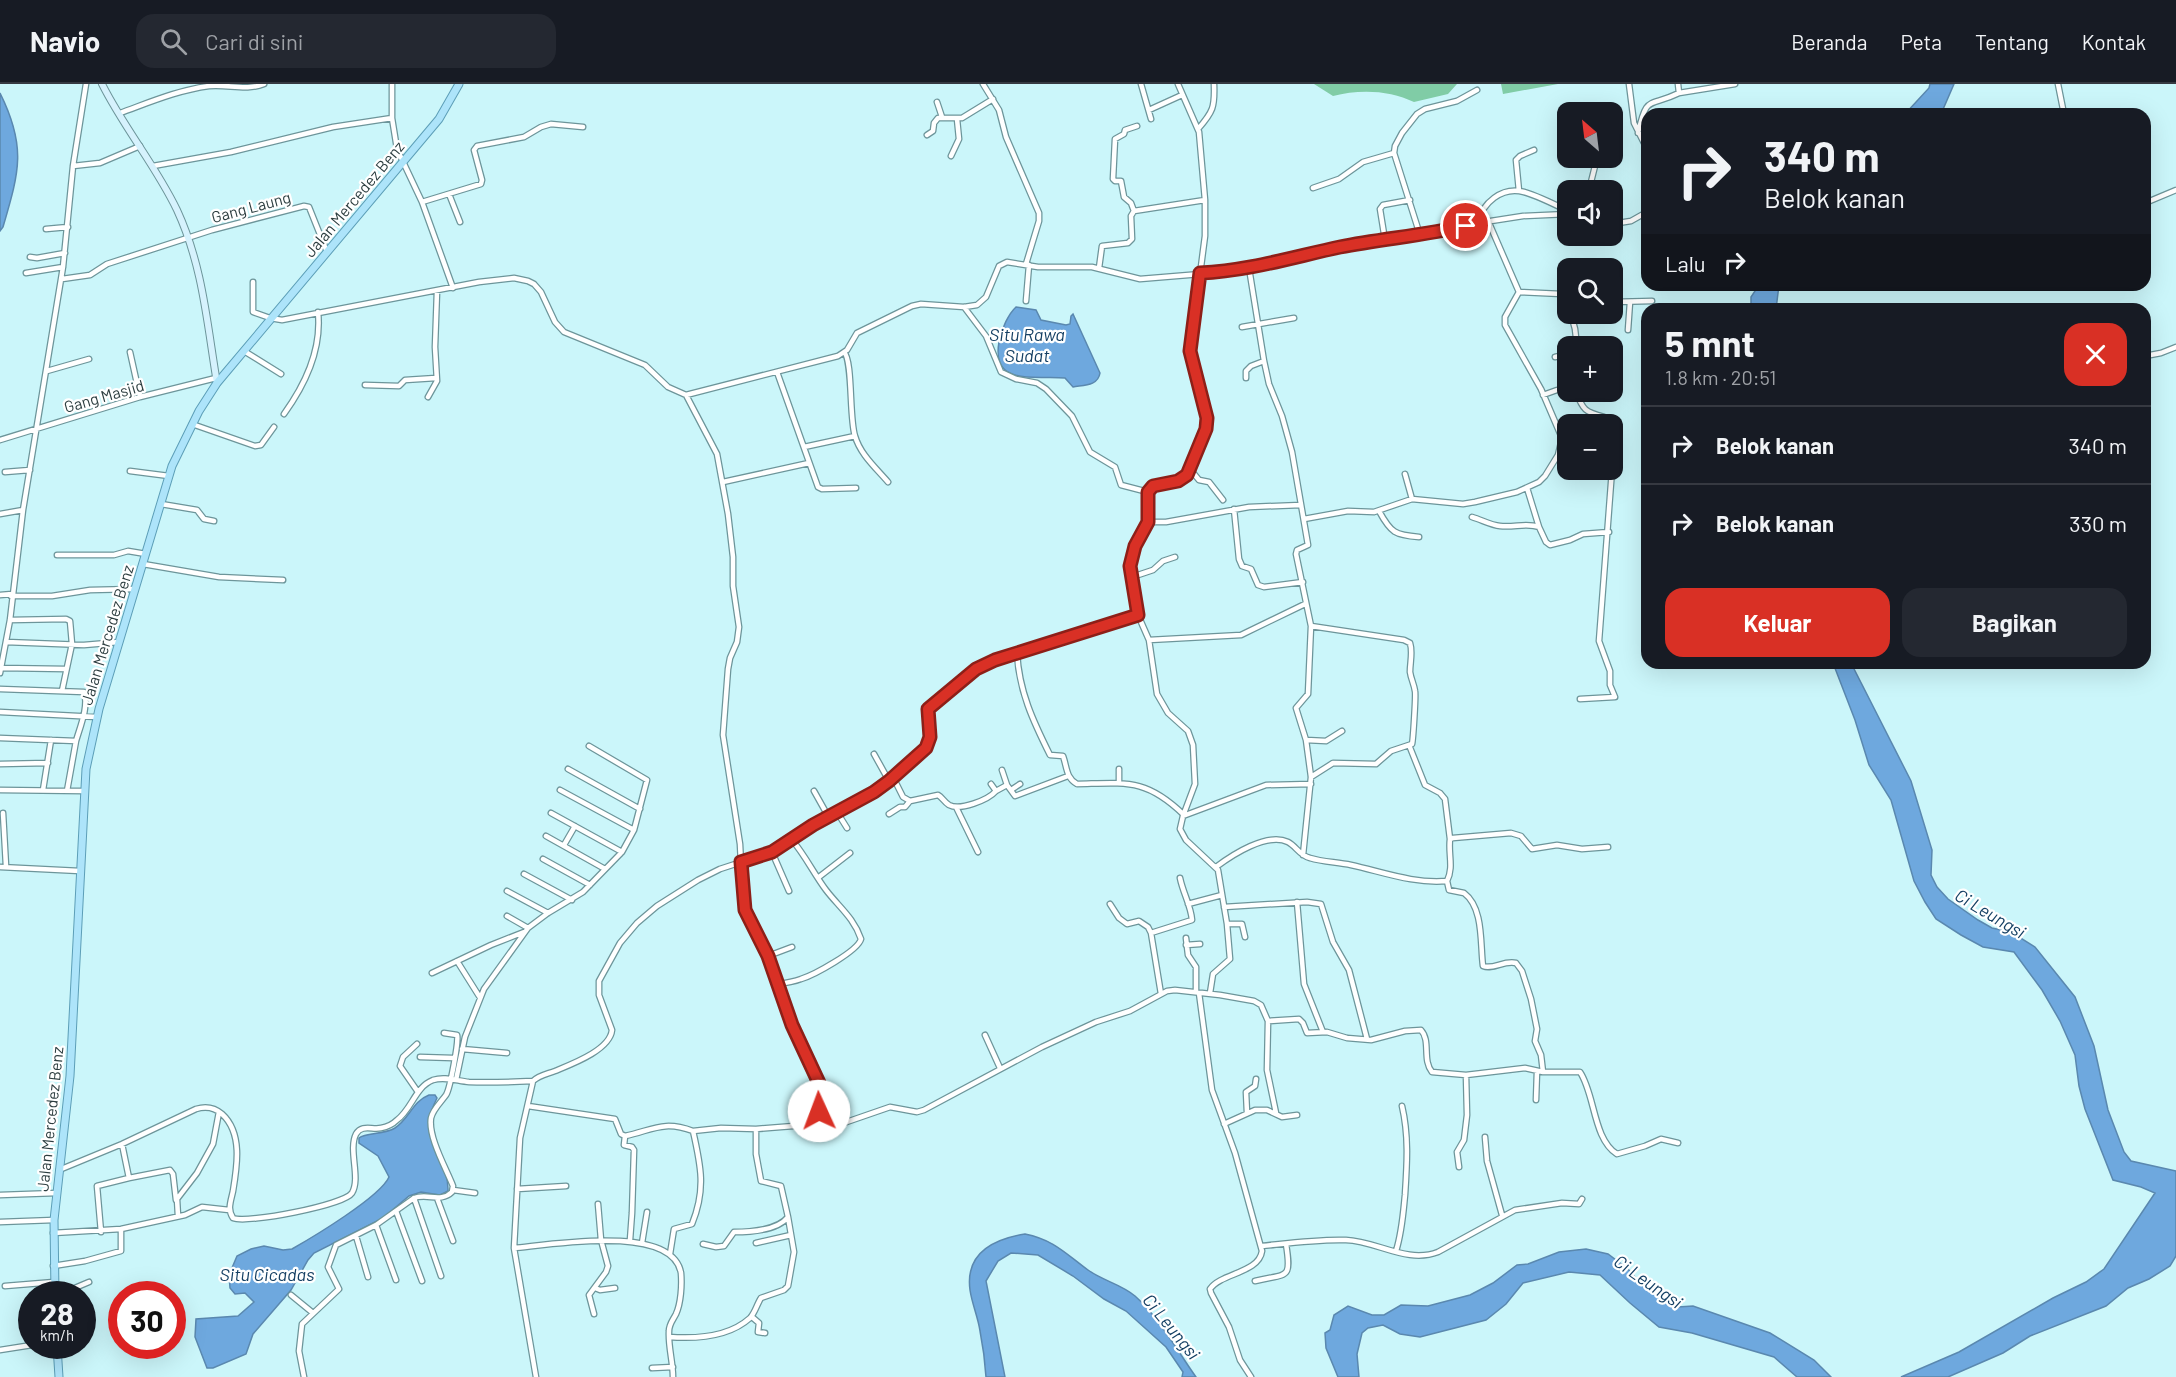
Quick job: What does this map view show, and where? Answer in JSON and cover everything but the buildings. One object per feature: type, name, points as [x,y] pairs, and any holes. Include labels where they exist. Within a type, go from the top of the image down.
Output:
[{"type":"main road","name":"Jalan Mercedez Benz","points":[[54,1281],[53,1233],[70,1076],[86,769],[97,717],[169,476],[192,424],[217,381],[402,164],[445,111],[459,84]]},
{"type":"main road","points":[[58,1359],[59,1377]]},
{"type":"street","points":[[66,669],[1,670],[10,620],[23,510],[62,279],[73,166],[86,84]]},
{"type":"street","points":[[102,84],[153,166],[177,211],[188,238],[204,292],[217,381]]},
{"type":"street","points":[[120,113],[198,88],[264,84]]},
{"type":"street","points":[[392,84],[394,141],[402,164],[422,202],[453,288]]},
{"type":"street","points":[[983,84],[999,110],[1006,137],[1040,217],[1028,265],[1026,301]]},
{"type":"street","points":[[1141,84],[1151,119]]},
{"type":"street","points":[[1178,84],[1198,129],[1205,200],[1206,226],[1190,351],[1207,421],[1201,443],[1187,475],[1178,481],[1153,486],[1148,492],[1148,522],[1133,553],[1130,566],[1138,615],[1149,640],[1157,694],[1168,713],[1188,731],[1193,745],[1196,784],[1180,825],[1183,836],[1216,867],[1222,895],[1230,959],[1213,974],[1210,993]]},
{"type":"street","points":[[1198,129],[1213,110],[1214,84]]},
{"type":"street","points":[[1629,84],[1632,114],[1641,138]]},
{"type":"street","points":[[1678,84],[1679,93]]},
{"type":"street","points":[[1646,108],[1679,93],[1735,84]]},
{"type":"street","points":[[2058,84],[2063,108]]},
{"type":"street","points":[[1420,235],[1394,153],[1395,146],[1417,114],[1425,109],[1457,101],[1477,90]]},
{"type":"street","points":[[1149,110],[1182,95]]},
{"type":"street","points":[[927,135],[933,131],[936,120],[942,117],[957,119],[969,115],[993,99]]},
{"type":"street","points":[[937,102],[942,117]]},
{"type":"street","points":[[153,166],[231,152],[333,127],[392,118]]},
{"type":"street","points":[[951,156],[959,140],[957,119]]},
{"type":"street","points":[[1638,133],[1641,120]]},
{"type":"street","points":[[422,202],[481,183],[474,150],[477,146],[524,137],[550,124],[583,127]]},
{"type":"street","points":[[1134,211],[1131,203],[1124,197],[1122,181],[1113,179],[1112,165],[1115,139],[1124,134],[1125,130],[1137,126]]},
{"type":"street","points":[[73,166],[100,164],[140,146]]},
{"type":"street","points":[[1519,191],[1516,160],[1534,150]]},
{"type":"street","points":[[1313,188],[1339,179],[1362,162],[1394,153]]},
{"type":"street","points":[[2151,200],[2176,190]]},
{"type":"street","points":[[1478,224],[1480,214],[1494,198],[1508,192],[1519,191],[1557,207]]},
{"type":"street","points":[[449,194],[460,222]]},
{"type":"street","points":[[1134,211],[1205,200]]},
{"type":"street","points":[[1385,240],[1380,209],[1383,205],[1410,200]]},
{"type":"street","name":"Gang Laung","points":[[188,238],[307,206],[327,252]]},
{"type":"street","points":[[1099,268],[1102,246],[1128,243],[1132,239],[1131,216],[1134,211]]},
{"type":"street","points":[[252,282],[252,311],[282,320],[509,278],[528,281],[539,289],[555,322],[564,332],[645,365],[668,387],[686,395],[844,352],[857,333],[912,306],[921,304],[974,306],[983,301],[1002,264],[1011,262],[1028,265],[1086,266],[1140,279],[1225,272],[1343,246],[1420,235],[1523,216],[1557,213]]},
{"type":"street","points":[[1623,222],[1641,215]]},
{"type":"street","points":[[1489,223],[1519,292]]},
{"type":"street","points":[[46,229],[68,227]]},
{"type":"street","points":[[62,279],[90,274],[107,264],[188,238]]},
{"type":"street","points":[[30,257],[65,253]]},
{"type":"street","points":[[26,273],[63,267]]},
{"type":"street","points":[[1249,268],[1264,362],[1269,384],[1288,436],[1308,545],[1297,550],[1296,554],[1311,626],[1308,694],[1296,708],[1306,740],[1311,777],[1303,855]]},
{"type":"street","points":[[428,397],[436,384],[437,291]]},
{"type":"street","points":[[1519,292],[1557,294]]},
{"type":"street","points":[[1304,519],[1348,511],[1364,513],[1379,511],[1412,500],[1463,504],[1506,496],[1539,483],[1550,470],[1562,442],[1543,395],[1504,322],[1519,292]]},
{"type":"street","points":[[1623,302],[1652,301]]},
{"type":"street","points":[[1628,330],[1630,302]]},
{"type":"street","points":[[964,307],[986,336],[1002,372],[1046,388],[1072,416],[1090,452],[1115,467],[1120,484],[1148,492]]},
{"type":"street","points":[[284,414],[306,380],[319,335],[318,312]]},
{"type":"street","points":[[1242,327],[1294,318]]},
{"type":"street","points":[[2151,355],[2176,347]]},
{"type":"street","points":[[244,351],[281,374]]},
{"type":"street","points":[[130,352],[140,397]]},
{"type":"street","points":[[844,352],[849,361],[850,401],[855,436],[861,450],[888,482]]},
{"type":"street","points":[[47,370],[89,359]]},
{"type":"street","points":[[1246,378],[1246,371],[1251,366],[1264,362]]},
{"type":"street","points":[[777,372],[820,489],[856,488]]},
{"type":"street","points":[[365,385],[399,386],[405,380],[436,378]]},
{"type":"street","name":"Gang Masjid","points":[[0,440],[140,397],[217,381]]},
{"type":"street","points":[[1543,395],[1557,390]]},
{"type":"street","points":[[686,395],[717,454],[732,541],[733,586],[739,627],[738,642],[730,658],[728,669],[723,735],[734,794],[745,910],[768,956],[792,1025],[819,1083],[819,1124]]},
{"type":"street","points":[[1580,402],[1584,410],[1593,414]]},
{"type":"street","points":[[192,424],[255,446],[261,445],[274,427]]},
{"type":"street","points":[[804,447],[855,436]]},
{"type":"street","points":[[723,482],[809,463]]},
{"type":"street","points":[[1190,469],[1199,480],[1209,482],[1223,500]]},
{"type":"street","points":[[5,472],[30,470]]},
{"type":"street","points":[[130,471],[169,476]]},
{"type":"street","points":[[1405,474],[1412,500]]},
{"type":"street","points":[[1580,699],[1615,697],[1610,682],[1610,671],[1599,641],[1612,480]]},
{"type":"street","points":[[1527,488],[1539,527],[1546,542],[1550,545],[1570,540],[1578,535],[1609,532]]},
{"type":"street","points":[[161,504],[197,510],[204,519],[214,522]]},
{"type":"street","points":[[1148,522],[1166,522],[1234,510],[1301,505]]},
{"type":"street","points":[[0,514],[23,510]]},
{"type":"street","points":[[1234,510],[1239,559],[1242,566],[1251,569],[1258,585],[1264,587],[1303,582]]},
{"type":"street","points":[[1379,511],[1387,526],[1395,533],[1419,537]]},
{"type":"street","points":[[1472,517],[1503,527],[1530,524],[1539,527]]},
{"type":"street","points":[[57,555],[117,555],[125,552],[146,554]]},
{"type":"street","points":[[1132,577],[1153,570],[1163,561],[1175,557]]},
{"type":"street","points":[[143,564],[219,577],[283,580]]},
{"type":"street","points":[[0,595],[52,596],[90,590],[135,590]]},
{"type":"street","points":[[1149,640],[1241,635],[1305,604]]},
{"type":"street","points":[[536,1377],[514,1248],[520,1138],[533,1081],[537,1077],[558,1070],[598,1050],[609,1040],[612,1030],[599,995],[599,981],[620,943],[637,923],[657,906],[698,880],[772,852],[828,816],[874,792],[891,779],[921,753],[929,742],[931,729],[928,709],[976,669],[995,660],[1138,615]]},
{"type":"street","points":[[10,620],[68,619],[72,645],[62,691]]},
{"type":"street","points":[[1311,626],[1410,643],[1410,671],[1416,693],[1413,717],[1414,738],[1409,745],[1390,751],[1376,764],[1333,763],[1311,777]]},
{"type":"street","points":[[6,642],[72,645],[119,642]]},
{"type":"street","points":[[1017,653],[1019,678],[1038,731],[1050,755],[1063,756],[1068,776],[1076,784],[1135,785],[1165,797],[1183,815]]},
{"type":"street","points":[[0,689],[86,694],[67,790]]},
{"type":"street","points":[[0,712],[97,717]]},
{"type":"street","points":[[1306,740],[1326,741],[1342,731]]},
{"type":"street","points":[[0,738],[76,741]]},
{"type":"street","points":[[43,790],[51,740]]},
{"type":"street","points":[[1409,745],[1425,785],[1440,793],[1444,799],[1452,867],[1447,882],[1449,890],[1464,892],[1472,902],[1478,916],[1483,966],[1490,967],[1511,962],[1516,963],[1522,971],[1531,999],[1537,1029],[1535,1041],[1541,1054],[1543,1072]]},
{"type":"street","points":[[432,973],[526,930],[548,913],[572,900],[622,852],[634,830],[647,780],[589,746]]},
{"type":"street","points":[[874,754],[903,797],[910,801]]},
{"type":"street","points":[[0,764],[48,763]]},
{"type":"street","points":[[568,769],[640,809]]},
{"type":"street","points":[[1119,769],[1119,783]]},
{"type":"street","points":[[1002,770],[1009,787],[1017,796],[1068,776]]},
{"type":"street","points":[[991,784],[996,791]]},
{"type":"street","points":[[890,814],[900,807],[905,807],[910,801],[938,795],[948,805],[956,807],[981,801],[996,791],[1020,784]]},
{"type":"street","points":[[1183,815],[1266,784],[1311,784]]},
{"type":"street","points":[[0,790],[84,791]]},
{"type":"street","points":[[561,790],[634,830]]},
{"type":"street","points":[[814,791],[828,816]]},
{"type":"street","points":[[956,807],[978,852]]},
{"type":"street","points":[[837,812],[847,828]]},
{"type":"street","points":[[3,813],[6,866]]},
{"type":"street","points":[[551,813],[622,852]]},
{"type":"street","points":[[564,845],[575,826]]},
{"type":"street","points":[[1450,839],[1479,834],[1511,833],[1521,836],[1532,849],[1557,845],[1582,849],[1608,847]]},
{"type":"street","points":[[546,836],[605,869]]},
{"type":"street","points":[[777,984],[790,983],[804,978],[847,954],[860,943],[860,936],[852,919],[825,888],[792,840]]},
{"type":"street","points":[[1216,867],[1242,850],[1272,840],[1286,841],[1308,858],[1351,865],[1414,880],[1447,882]]},
{"type":"street","points":[[772,852],[789,891]]},
{"type":"street","points":[[819,877],[850,854]]},
{"type":"street","points":[[543,859],[590,885]]},
{"type":"street","points":[[0,867],[80,871]]},
{"type":"street","points":[[524,874],[572,900]]},
{"type":"street","points":[[1151,933],[1192,920],[1180,878]]},
{"type":"street","points":[[507,891],[548,913]]},
{"type":"street","points":[[1188,904],[1222,895]]},
{"type":"street","points":[[1297,902],[1304,984],[1323,1032]]},
{"type":"street","points":[[1224,907],[1317,902],[1324,908],[1330,936],[1349,970],[1367,1039]]},
{"type":"street","points":[[1110,904],[1125,923],[1139,921],[1148,927],[1151,933],[1161,994]]},
{"type":"street","points":[[507,916],[526,930]]},
{"type":"street","points":[[1227,924],[1242,924],[1245,937]]},
{"type":"street","points":[[304,1377],[299,1351],[301,1328],[304,1321],[339,1289],[328,1267],[338,1243],[376,1225],[414,1198],[421,1196],[437,1198],[451,1195],[453,1190],[435,1141],[432,1113],[454,1079],[479,996],[526,930]]},
{"type":"street","points":[[1186,938],[1188,957],[1196,967],[1210,1082],[1238,1162],[1242,1184],[1262,1246],[1260,1258],[1245,1270],[1216,1283],[1210,1289],[1229,1327],[1238,1356],[1251,1377]]},
{"type":"street","points":[[1186,945],[1200,944]]},
{"type":"street","points":[[768,956],[792,947]]},
{"type":"street","points":[[457,961],[479,996]]},
{"type":"street","points":[[625,1136],[662,1126],[693,1131],[819,1124],[835,1126],[890,1107],[917,1112],[1087,1025],[1130,1011],[1171,990],[1210,993],[1257,1002],[1264,1009],[1268,1021],[1267,1070],[1276,1113]]},
{"type":"street","points":[[1268,1021],[1299,1019],[1304,1023],[1307,1033],[1323,1032],[1347,1038],[1375,1040],[1405,1031],[1421,1030],[1425,1035],[1429,1070],[1438,1073],[1466,1075],[1515,1069],[1580,1072],[1601,1132],[1617,1154],[1661,1139],[1678,1143]]},
{"type":"street","points":[[444,1033],[458,1036],[453,1058],[454,1079]]},
{"type":"street","points":[[985,1035],[1000,1068]]},
{"type":"street","points":[[417,1044],[403,1057],[400,1066],[418,1092]]},
{"type":"street","points":[[462,1049],[507,1053]]},
{"type":"street","points":[[420,1057],[453,1058]]},
{"type":"street","points":[[1536,1100],[1537,1071]]},
{"type":"street","points":[[1459,1167],[1457,1152],[1464,1140],[1467,1115],[1466,1075]]},
{"type":"street","points":[[1247,1113],[1246,1092],[1255,1086],[1256,1079]]},
{"type":"street","points":[[60,1170],[201,1108],[209,1107],[219,1112],[229,1122],[236,1137],[235,1174],[229,1210],[233,1218],[237,1220],[260,1219],[314,1208],[345,1198],[353,1189],[354,1140],[357,1132],[364,1128],[381,1128],[393,1123],[404,1115],[418,1092],[434,1080],[533,1081]]},
{"type":"street","points":[[528,1106],[610,1117],[615,1119],[621,1134],[625,1136]]},
{"type":"street","points":[[1396,1251],[1403,1224],[1407,1174],[1407,1128],[1402,1106]]},
{"type":"street","points":[[1224,1124],[1261,1109],[1282,1117],[1297,1115]]},
{"type":"street","points":[[177,1202],[183,1190],[198,1173],[210,1151],[219,1112]]},
{"type":"street","points":[[669,1337],[699,1337],[719,1334],[734,1328],[752,1317],[761,1298],[788,1286],[794,1252],[783,1188],[763,1182],[759,1178],[755,1148],[756,1129]]},
{"type":"street","points":[[670,1254],[674,1229],[692,1224],[700,1202],[701,1162],[693,1131]]},
{"type":"street","points":[[625,1136],[624,1145],[634,1150],[630,1240]]},
{"type":"street","points":[[1485,1137],[1487,1161],[1502,1215]]},
{"type":"street","points":[[122,1144],[129,1178]]},
{"type":"street","points":[[101,1232],[97,1186],[129,1178],[171,1170],[178,1216]]},
{"type":"street","points":[[517,1189],[566,1186]]},
{"type":"street","points":[[453,1190],[475,1193]]},
{"type":"street","points":[[0,1195],[57,1193]]},
{"type":"street","points":[[414,1198],[441,1276]]},
{"type":"street","points":[[437,1198],[453,1241]]},
{"type":"street","points":[[1262,1246],[1347,1240],[1365,1242],[1414,1257],[1431,1255],[1502,1215],[1524,1208],[1562,1203],[1579,1204],[1582,1199]]},
{"type":"street","points":[[594,1314],[589,1295],[608,1266],[601,1240],[598,1204]]},
{"type":"street","points":[[53,1233],[101,1232],[121,1229],[178,1216],[202,1207],[229,1210]]},
{"type":"street","points":[[396,1211],[422,1281]]},
{"type":"street","points":[[642,1243],[647,1212]]},
{"type":"street","points":[[703,1244],[716,1247],[724,1245],[734,1232],[758,1230],[781,1223],[788,1217]]},
{"type":"street","points":[[0,1222],[54,1220]]},
{"type":"street","points":[[376,1225],[396,1281]]},
{"type":"street","points":[[53,1266],[85,1261],[122,1251],[121,1229]]},
{"type":"street","points":[[756,1243],[791,1235]]},
{"type":"street","points":[[356,1236],[368,1277]]},
{"type":"street","points":[[514,1248],[601,1240],[630,1240],[670,1254],[678,1266],[681,1277],[679,1304],[669,1325],[673,1377]]},
{"type":"street","points":[[1255,1281],[1279,1277],[1287,1272],[1289,1267],[1286,1244]]},
{"type":"street","points":[[5,1286],[18,1285]]},
{"type":"street","points":[[595,1288],[600,1290],[615,1288]]},
{"type":"street","points":[[291,1295],[313,1313]]},
{"type":"street","points":[[752,1317],[759,1323],[758,1332],[765,1333]]},
{"type":"street","points":[[0,1350],[18,1347]]},
{"type":"street","points":[[652,1368],[673,1367]]},
{"type":"green space","points":[[1314,84],[1457,84],[1448,94],[1414,102],[1395,95],[1374,92],[1353,92],[1333,96]]},
{"type":"green space","points":[[1501,84],[1558,84],[1503,94]]},
{"type":"water","points":[[1930,84],[1954,84],[1944,108],[1911,108]]},
{"type":"water","points":[[0,93],[14,129],[18,160],[13,190],[0,231]]},
{"type":"water","points":[[1755,291],[1778,291],[1777,303],[1751,303],[1751,297]]},
{"type":"water","name":"Situ Rawa Sudat","points":[[1016,307],[1036,310],[1041,320],[1066,325],[1070,324],[1073,314],[1100,373],[1099,377],[1093,383],[1073,387],[1065,378],[1024,377],[1004,369],[998,352],[999,342],[1006,322]]},
{"type":"water","points":[[1835,669],[1854,669],[1911,781],[1932,850],[1931,875],[1937,887],[1948,899],[1978,920],[1992,928],[2011,932],[2035,947],[2075,997],[2094,1046],[2108,1110],[2124,1152],[2131,1161],[2176,1171],[2176,1256],[2170,1266],[2128,1288],[2106,1306],[2030,1336],[2003,1353],[1948,1377],[1901,1377],[1959,1352],[2053,1298],[2086,1282],[2104,1269],[2155,1193],[2113,1180],[2085,1109],[2075,1055],[2060,1021],[2042,990],[2014,952],[1983,947],[1961,935],[1936,919],[1925,902],[1914,881],[1891,800],[1869,765]]},
{"type":"water","name":"Situ Cicadas","points":[[429,1095],[435,1095],[437,1098],[429,1126],[434,1148],[447,1178],[448,1191],[440,1195],[421,1192],[409,1196],[383,1218],[314,1253],[291,1290],[253,1334],[246,1354],[213,1368],[207,1368],[195,1337],[196,1319],[238,1316],[254,1302],[245,1293],[235,1294],[230,1288],[229,1275],[237,1256],[264,1246],[283,1250],[292,1249],[345,1216],[373,1195],[389,1177],[378,1156],[359,1143],[359,1138],[395,1128],[419,1101]]},
{"type":"water","points":[[1025,1234],[1052,1244],[1094,1274],[1124,1288],[1135,1296],[1160,1324],[1196,1377],[1182,1377],[1183,1372],[1166,1347],[1126,1311],[1038,1255],[1011,1253],[998,1261],[986,1281],[1005,1377],[986,1377],[981,1337],[970,1290],[972,1266],[977,1257],[993,1244]]},
{"type":"water","points":[[1586,1249],[1608,1254],[1628,1269],[1641,1284],[1678,1307],[1693,1306],[1770,1333],[1814,1360],[1831,1377],[1797,1377],[1774,1357],[1692,1333],[1659,1327],[1600,1275],[1569,1272],[1523,1283],[1506,1304],[1486,1320],[1420,1337],[1400,1334],[1383,1325],[1368,1328],[1362,1333],[1357,1354],[1359,1377],[1338,1377],[1326,1348],[1325,1333],[1330,1330],[1334,1315],[1348,1306],[1372,1315],[1384,1315],[1401,1305],[1428,1306],[1470,1295],[1493,1283],[1517,1265],[1528,1264],[1559,1252]]},
{"type":"route","points":[[819,1111],[819,1083],[792,1025],[764,945],[752,926],[743,904],[741,862],[772,852],[813,825],[874,792],[889,781],[926,748],[931,729],[928,709],[976,669],[995,660],[1138,615],[1130,566],[1135,546],[1148,522],[1148,492],[1153,486],[1170,484],[1187,475],[1206,429],[1207,418],[1192,367],[1190,351],[1200,273],[1225,272],[1343,246],[1466,226]]},
{"type":"water label","name":"Ci Leungsi","points":[[1990,914]]},
{"type":"water label","name":"Ci Leungsi","points":[[1648,1282]]},
{"type":"water label","name":"Ci Leungsi","points":[[1171,1327]]}]
